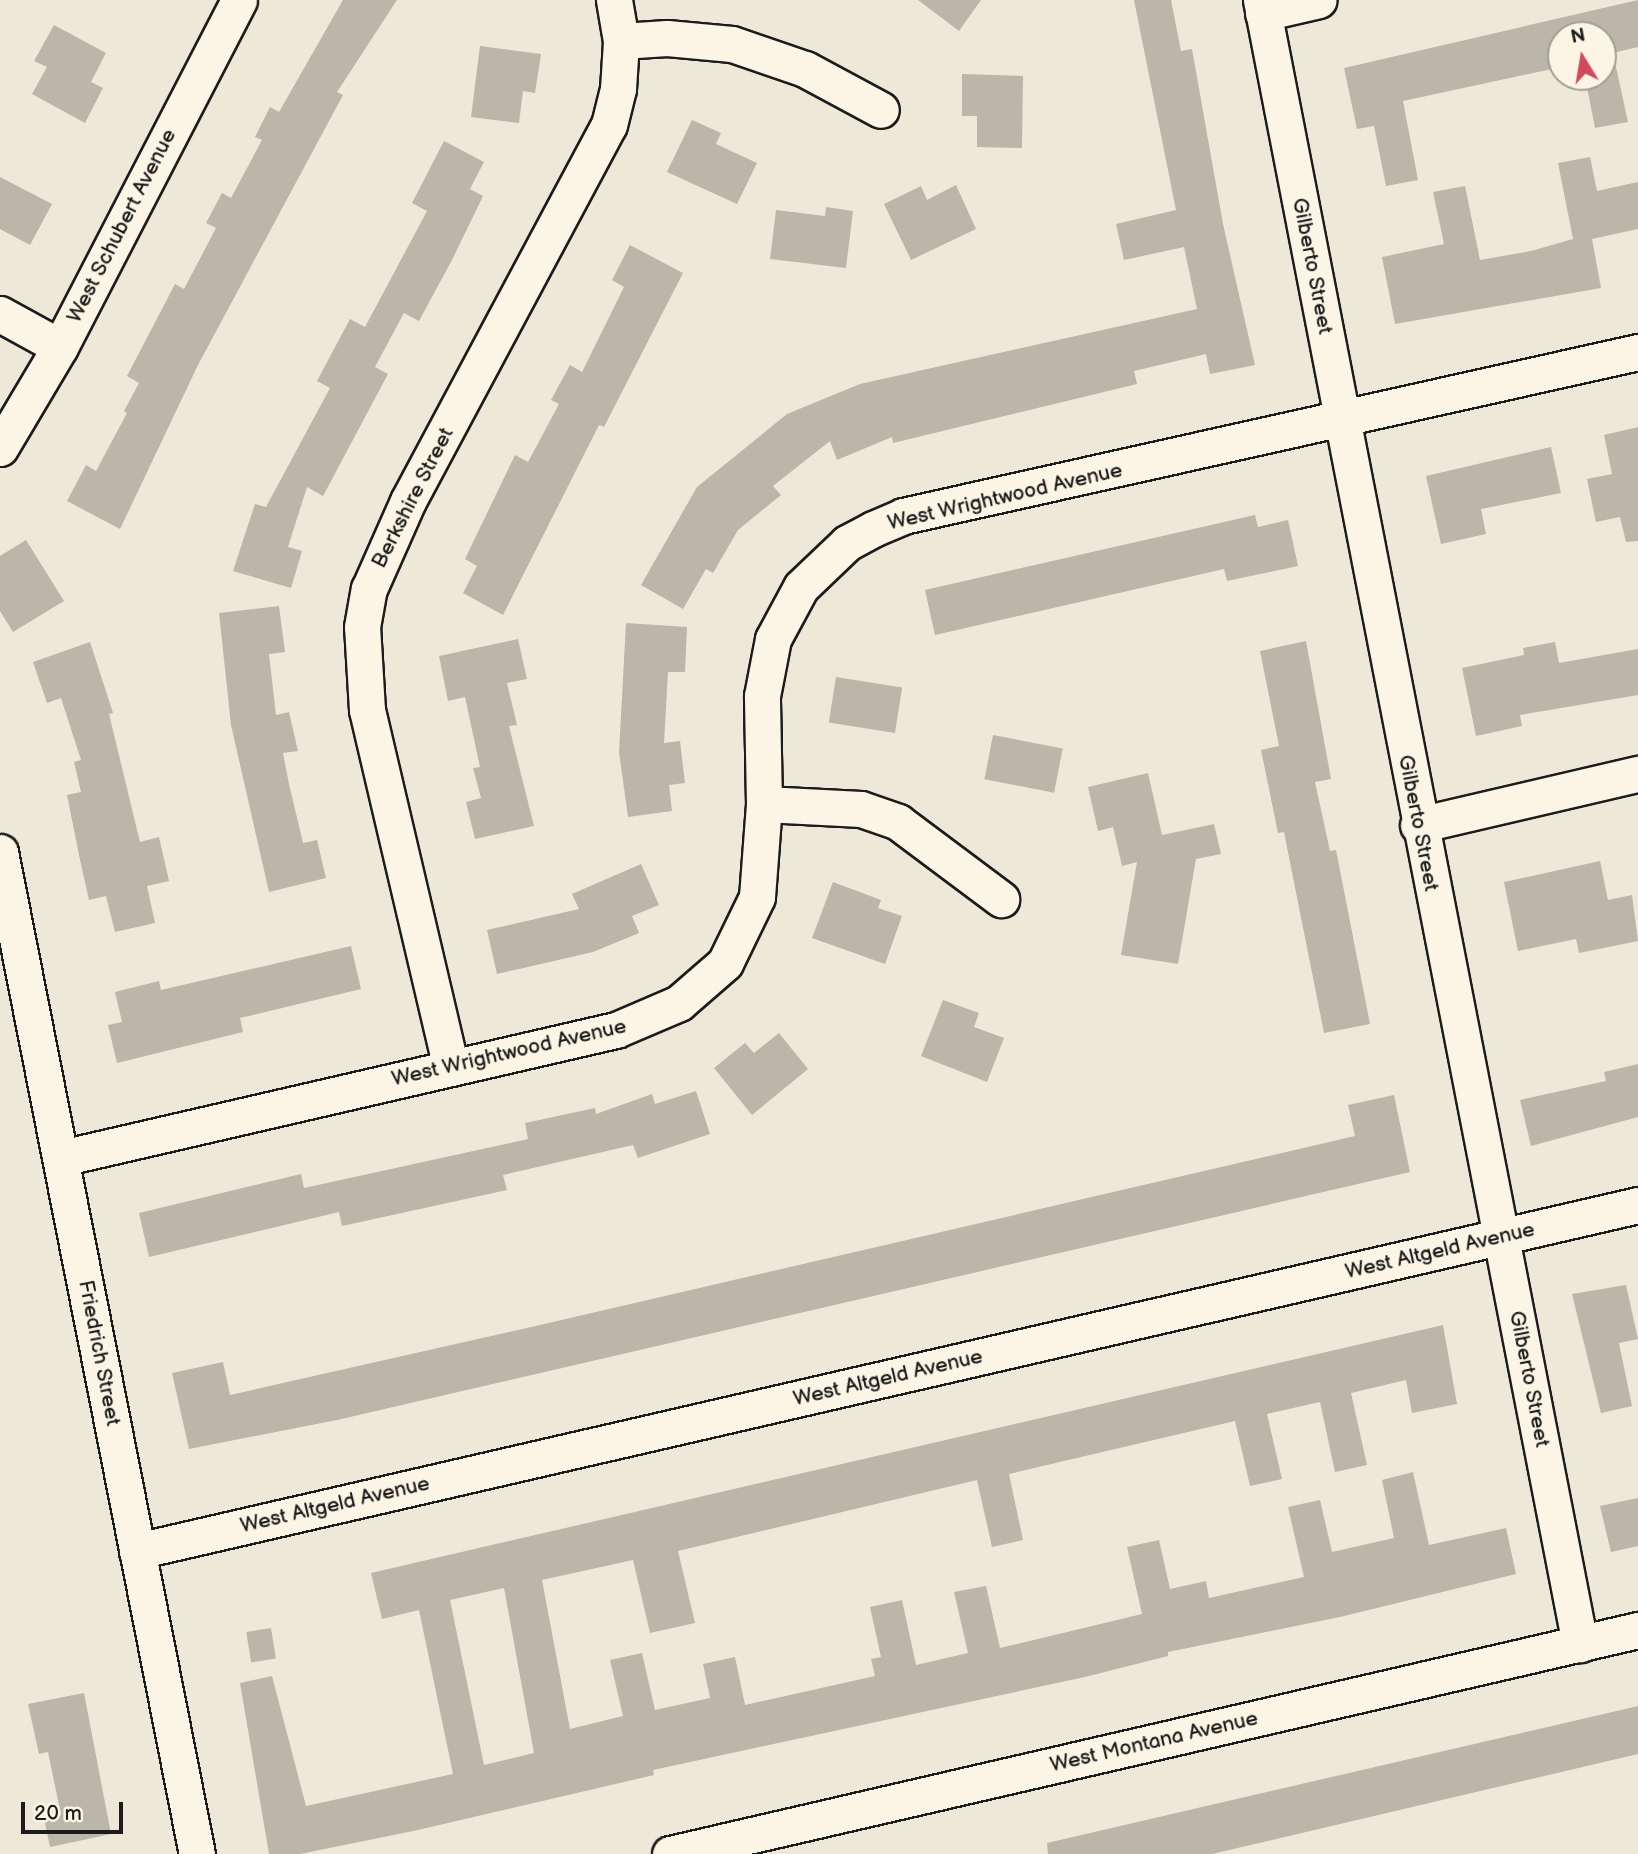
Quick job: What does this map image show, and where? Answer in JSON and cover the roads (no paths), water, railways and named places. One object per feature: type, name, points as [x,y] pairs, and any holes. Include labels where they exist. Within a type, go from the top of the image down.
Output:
[{"type":"street","name":"West Schubert Avenue","points":[[0,448],[60,347],[239,0]]},
{"type":"street","name":"Berkshire Street","points":[[451,1068],[367,710],[362,627],[369,589],[390,538],[609,125],[618,89],[621,41],[614,0]]},
{"type":"street","points":[[1262,7],[1319,0]]},
{"type":"street","name":"Gilberto Street","points":[[1262,7],[1418,825],[1580,1644]]},
{"type":"street","points":[[621,41],[667,38],[732,44],[805,69],[881,110]]},
{"type":"street","points":[[0,314],[60,347]]},
{"type":"street","name":"West Wrightwood Avenue","points":[[61,1158],[616,1030],[678,1003],[725,963],[750,914],[761,873],[765,664],[801,587],[847,543],[903,516],[1342,421],[1638,352]]},
{"type":"street","points":[[1418,825],[1638,774]]},
{"type":"street","points":[[764,804],[861,809],[898,822],[1001,899]]},
{"type":"street","name":"Friedrich Street","points":[[0,852],[197,1854]]},
{"type":"street","name":"West Altgeld Avenue","points":[[137,1551],[1638,1205]]},
{"type":"street","name":"West Montana Avenue","points":[[670,1854],[1638,1630]]}]
